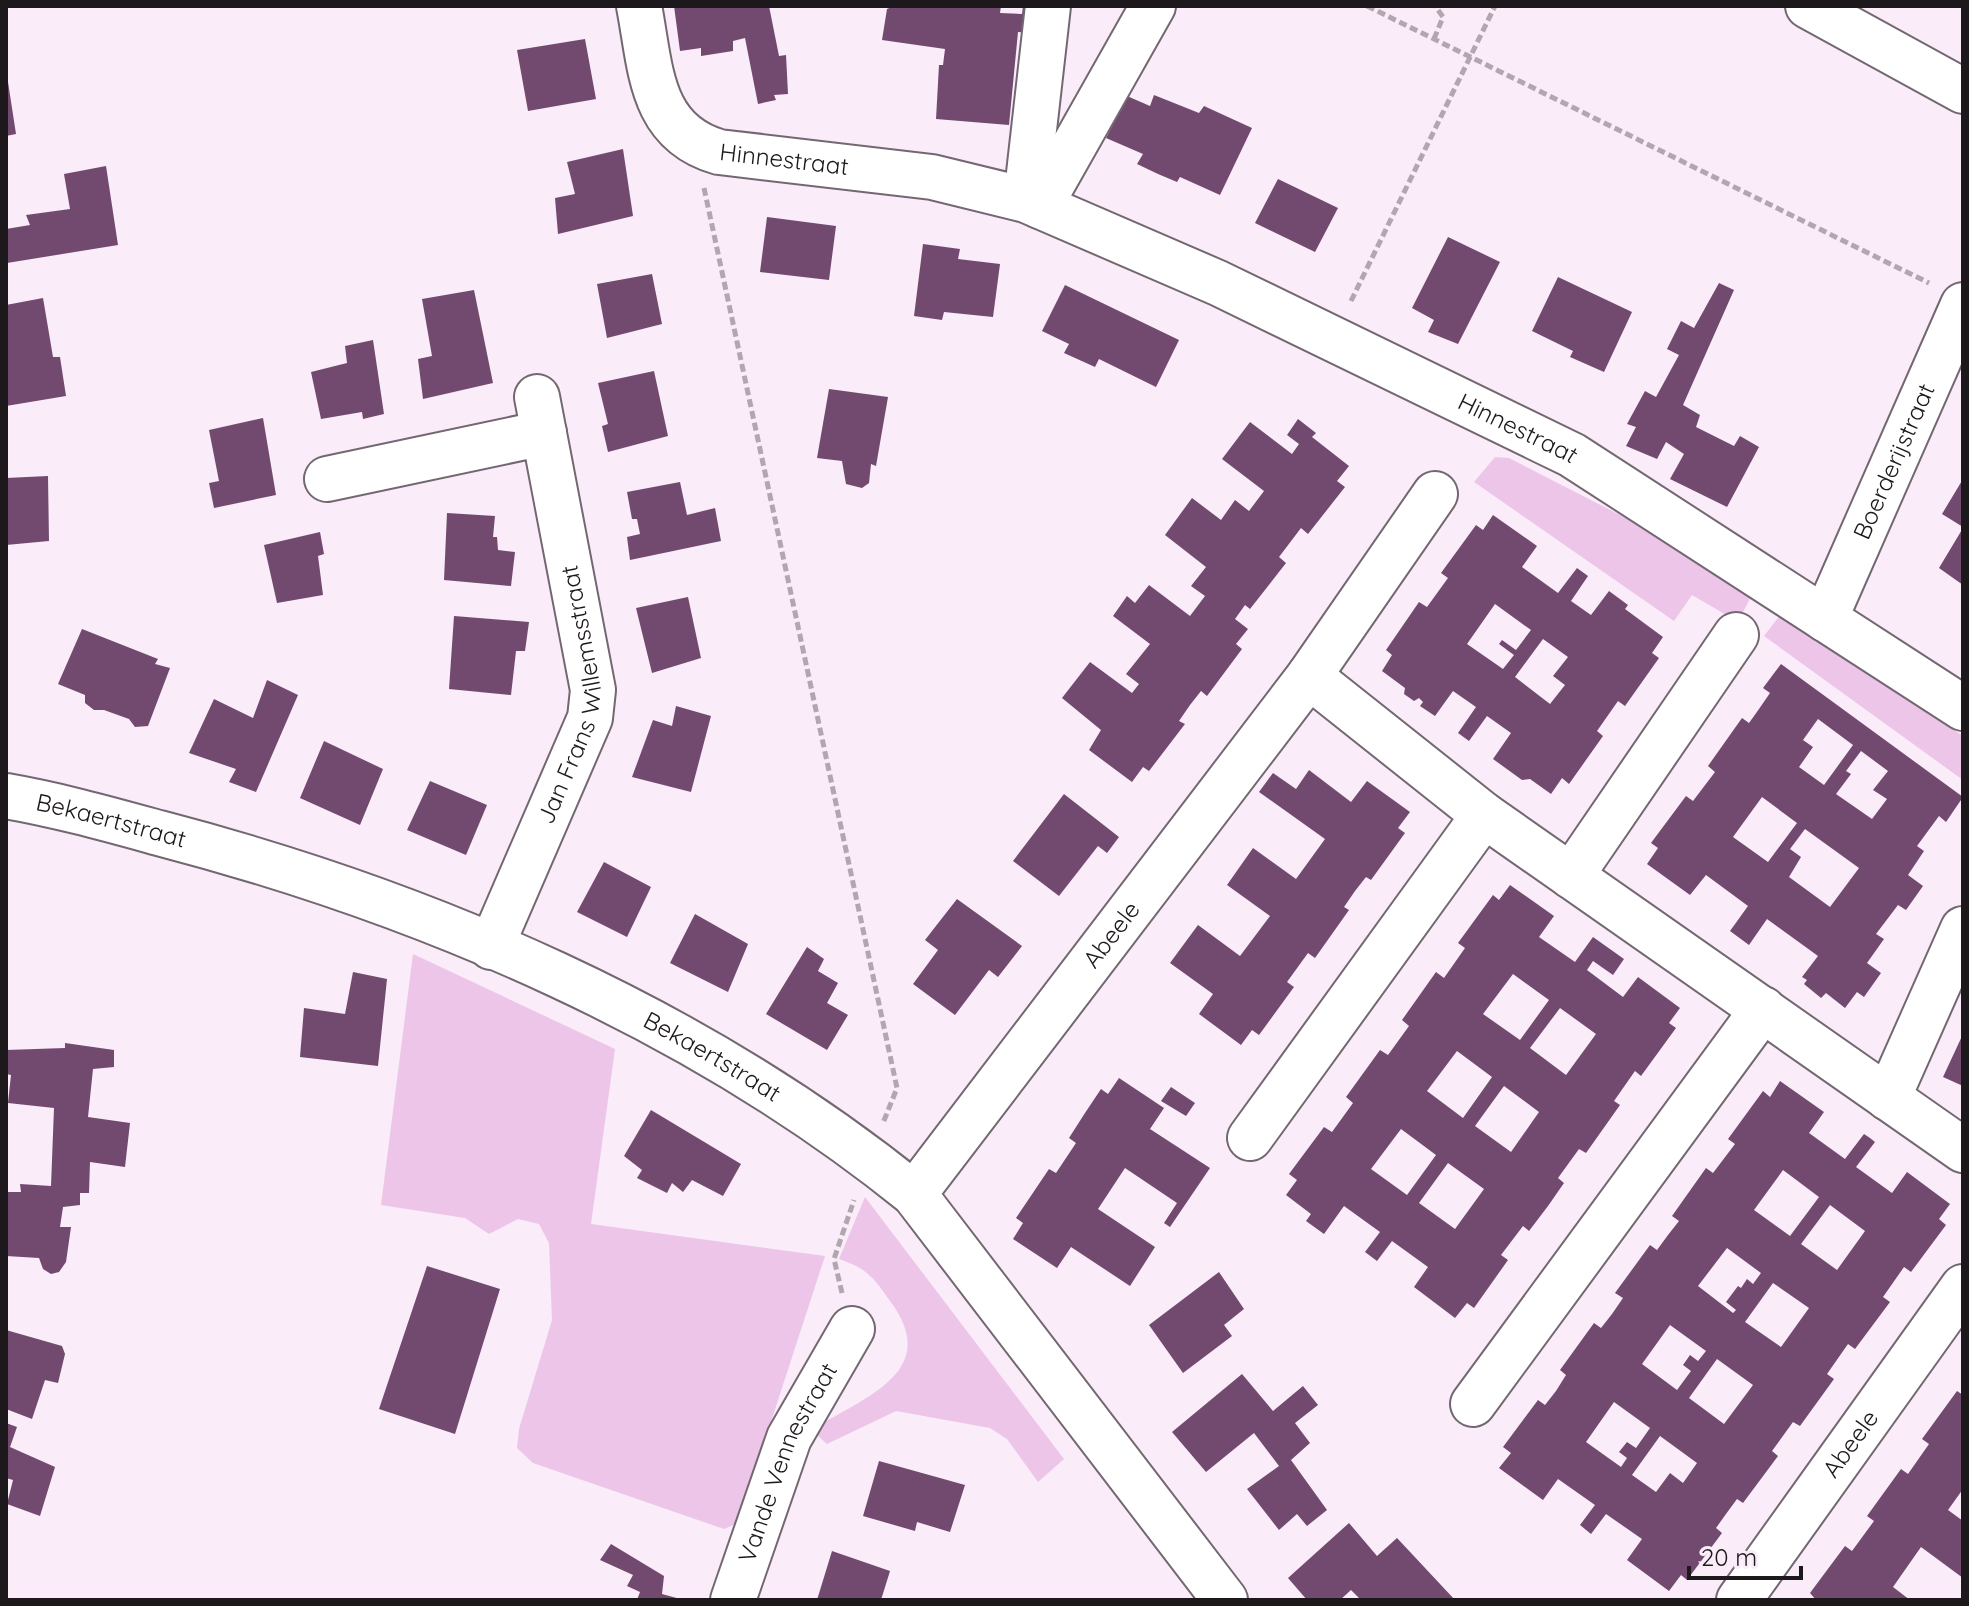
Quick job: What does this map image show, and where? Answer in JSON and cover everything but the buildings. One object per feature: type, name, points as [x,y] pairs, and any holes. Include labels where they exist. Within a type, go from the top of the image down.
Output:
[{"type":"street","name":"Hinnestraat","points":[[639,6],[658,102],[678,132],[695,145],[719,152],[932,177],[1033,203],[1218,283],[1572,455],[1963,708]]},
{"type":"street","points":[[1033,203],[1048,6]]},
{"type":"street","points":[[1033,203],[1153,6]]},
{"type":"street","points":[[1808,6],[1963,91]]},
{"type":"street","name":"Boerderijstraat","points":[[1825,619],[1949,295]]},
{"type":"street","name":"Jan Frans Willemsstraat","points":[[327,479],[541,415],[593,690],[590,718],[491,947]]},
{"type":"street","name":"Abeele","points":[[914,1194],[1309,676],[1435,494]]},
{"type":"street","points":[[1571,876],[1736,635]]},
{"type":"street","points":[[1309,676],[1484,815],[1963,1150]]},
{"type":"street","name":"Bekaertstraat","points":[[6,796],[187,840],[327,881],[602,996],[793,1106],[869,1157],[914,1194],[1225,1600]]},
{"type":"street","points":[[1250,1138],[1484,815]]},
{"type":"street","points":[[1888,1098],[1963,929]]},
{"type":"street","points":[[1473,1404],[1763,1009]]},
{"type":"street","name":"Abeele","points":[[1739,1600],[1963,1287]]},
{"type":"street","name":"Vande Vennestraat","points":[[733,1600],[789,1438],[852,1329]]},
{"type":"path","points":[[1367,6],[1949,295]]},
{"type":"path","points":[[1434,39],[1443,17],[1435,6]]},
{"type":"path","points":[[1333,338],[1495,6]]},
{"type":"path","points":[[695,145],[897,1088],[869,1157],[834,1259],[852,1329]]},
{"type":"shaded area","points":[[1495,457],[1509,458],[1663,537],[1753,593],[1743,612],[1728,616],[1692,595],[1674,621],[1474,482]]},
{"type":"shaded area","points":[[1781,614],[1963,736],[1963,780],[1764,636]]},
{"type":"shaded area","points":[[413,954],[615,1049],[591,1224],[825,1256],[738,1523],[724,1529],[533,1463],[517,1448],[519,1429],[552,1320],[549,1243],[539,1224],[518,1219],[489,1234],[465,1218],[381,1205]]},
{"type":"shaded area","points":[[865,1197],[1064,1459],[1038,1482],[1007,1439],[990,1428],[896,1411],[827,1444],[816,1434],[823,1423],[862,1401],[894,1376],[904,1361],[908,1344],[904,1324],[879,1286],[863,1270],[839,1259]]}]
